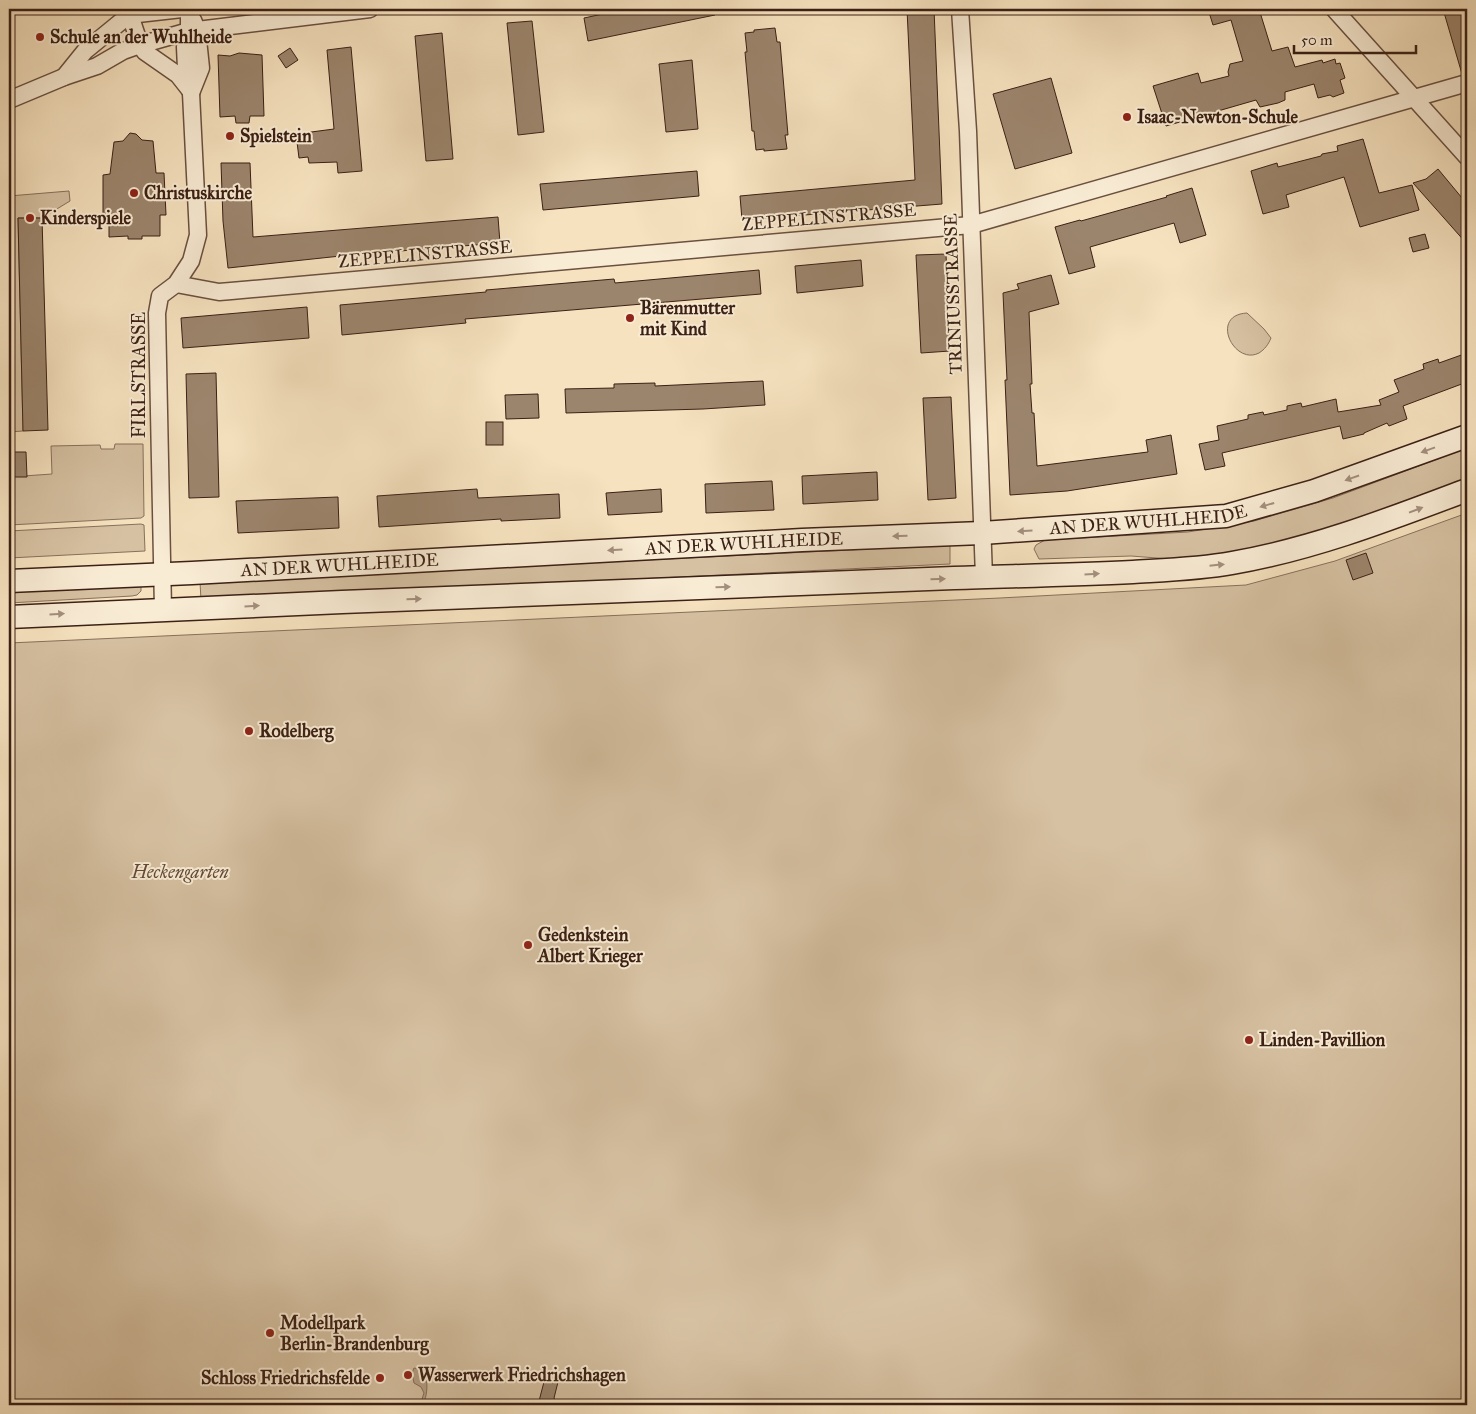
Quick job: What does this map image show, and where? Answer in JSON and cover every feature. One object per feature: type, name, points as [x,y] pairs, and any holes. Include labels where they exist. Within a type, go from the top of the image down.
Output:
[{"type":"main road","name":"AN DER WUHLHEIDE","points":[[9,581],[802,540],[982,533],[1226,516],[1314,491],[1467,436]]},
{"type":"main road","name":"AN DER WUHLHEIDE","points":[[9,617],[163,609],[1168,570],[1230,564],[1285,553],[1370,527],[1467,490]]},
{"type":"street","points":[[64,77],[85,51],[129,12],[182,9]]},
{"type":"street","name":"FIRLSTRASSE","points":[[163,609],[157,313],[160,296],[176,284],[191,261],[198,235],[192,93],[186,68],[185,47],[193,31],[190,9]]},
{"type":"street","points":[[9,100],[64,77],[97,66],[140,45],[193,31],[370,9]]},
{"type":"street","name":"TRINIUSSTRASSE","points":[[960,9],[971,225],[984,577]]},
{"type":"street","points":[[1334,9],[1467,157]]},
{"type":"street","points":[[129,12],[140,45],[145,52],[178,76],[192,93]]},
{"type":"street","name":"ZEPPELINSTRASSE","points":[[176,284],[220,292],[971,225],[1467,83]]},
{"type":"green space","points":[[69,191],[70,201],[42,218],[18,218],[23,431],[9,432],[9,196]]},
{"type":"green space","points":[[1247,313],[1271,338],[1266,347],[1259,353],[1250,355],[1241,353],[1234,347],[1229,339],[1228,330],[1229,322],[1236,316]]},
{"type":"green space","points":[[115,444],[143,444],[144,516],[141,518],[9,525],[9,477],[52,474],[51,446],[100,445],[101,449],[114,449]]},
{"type":"green space","points":[[1467,448],[1467,482],[1280,546],[1183,560],[1131,556],[1039,559],[1034,549],[1036,545],[1045,540],[1188,532],[1254,521],[1333,498]]},
{"type":"green space","name":"Heckengarten","points":[[1467,513],[1467,1405],[9,1405],[9,643],[1246,585],[1335,561]]},
{"type":"green space","points":[[144,525],[145,551],[9,558],[9,531]]},
{"type":"green space","points":[[950,545],[950,564],[201,600],[200,582]]},
{"type":"green space","points":[[139,585],[141,591],[137,595],[132,596],[9,603],[9,590]]},
{"type":"shaded area","points":[[414,1368],[423,1373],[426,1378],[427,1389],[423,1405],[420,1405],[424,1393],[421,1387],[414,1383],[412,1373]]},
{"type":"building","points":[[626,9],[715,9],[715,15],[588,41],[584,18]]},
{"type":"building","points":[[907,9],[934,9],[942,204],[742,220],[740,196],[915,180]]},
{"type":"building","points":[[1208,9],[1259,9],[1272,51],[1288,47],[1295,67],[1322,60],[1323,63],[1335,59],[1336,64],[1340,63],[1345,78],[1340,80],[1344,93],[1333,97],[1330,95],[1318,98],[1314,84],[1285,92],[1285,100],[1278,103],[1260,107],[1256,100],[1166,126],[1153,86],[1198,73],[1201,83],[1229,76],[1230,64],[1243,61],[1231,20],[1213,25]]},
{"type":"building","points":[[1443,9],[1467,9],[1467,73],[1462,74]]},
{"type":"building","points":[[532,21],[544,132],[518,135],[507,23]]},
{"type":"building","points":[[775,28],[777,42],[780,42],[788,135],[785,135],[787,149],[764,151],[764,149],[756,150],[754,131],[752,131],[745,33]]},
{"type":"building","points":[[442,33],[453,159],[426,161],[415,36]]},
{"type":"building","points":[[351,47],[362,171],[338,173],[337,162],[309,163],[308,157],[299,158],[296,134],[334,129],[327,50]]},
{"type":"building","points":[[290,48],[298,60],[286,68],[278,56]]},
{"type":"building","points":[[239,53],[262,55],[264,116],[250,116],[249,123],[236,123],[235,116],[220,117],[218,55],[230,56]]},
{"type":"building","points":[[692,60],[698,129],[666,132],[659,64]]},
{"type":"building","points":[[1051,78],[1072,153],[1015,169],[993,94]]},
{"type":"building","name":"Christuskirche","points":[[130,133],[136,134],[142,140],[153,141],[156,173],[164,173],[166,215],[160,215],[160,236],[142,236],[142,239],[128,239],[128,236],[109,237],[109,216],[103,216],[103,175],[110,174],[114,142],[123,141]]},
{"type":"building","points":[[1363,139],[1379,193],[1412,185],[1419,210],[1360,227],[1344,177],[1286,195],[1289,207],[1263,214],[1251,171],[1277,163],[1278,167],[1321,156],[1322,154],[1338,151],[1337,146]]},
{"type":"building","points":[[221,163],[250,163],[253,237],[498,217],[500,243],[350,255],[228,268],[223,221]]},
{"type":"building","points":[[1438,169],[1467,204],[1467,244],[1413,183],[1426,179]]},
{"type":"building","points":[[697,171],[699,196],[543,210],[540,184]]},
{"type":"building","points":[[1192,188],[1206,235],[1180,243],[1174,223],[1090,247],[1095,267],[1069,274],[1055,227],[1167,197]]},
{"type":"building","points":[[18,218],[42,218],[48,430],[23,431]]},
{"type":"building","points":[[1425,234],[1429,248],[1413,252],[1409,238]]},
{"type":"building","points":[[946,254],[950,351],[921,353],[916,255]]},
{"type":"building","points":[[861,260],[863,286],[797,293],[795,266]]},
{"type":"building","points":[[759,270],[761,294],[465,319],[466,323],[342,335],[340,305],[614,279],[615,283]]},
{"type":"building","points":[[1051,275],[1059,304],[1029,312],[1032,384],[1030,384],[1032,413],[1034,413],[1037,466],[1148,452],[1146,440],[1171,435],[1177,474],[1067,491],[1010,495],[1003,293],[1019,289],[1017,284]]},
{"type":"building","points":[[307,307],[309,338],[183,348],[181,318]]},
{"type":"building","points":[[1467,353],[1467,382],[1403,406],[1407,419],[1389,426],[1387,423],[1364,434],[1343,439],[1340,426],[1222,453],[1225,466],[1205,470],[1199,444],[1219,440],[1217,426],[1248,419],[1248,415],[1263,412],[1264,415],[1287,410],[1287,406],[1301,403],[1302,407],[1336,399],[1338,412],[1381,405],[1379,400],[1399,392],[1394,380],[1424,369],[1423,364],[1438,359],[1439,363]]},
{"type":"building","points":[[216,373],[219,497],[189,498],[186,374]]},
{"type":"building","points":[[763,381],[765,405],[703,409],[566,413],[565,389],[614,388],[614,384],[655,383],[655,386]]},
{"type":"building","points":[[538,394],[539,418],[506,419],[505,395]]},
{"type":"building","points":[[951,397],[956,498],[928,500],[923,398]]},
{"type":"building","points":[[486,422],[503,422],[503,445],[486,445]]},
{"type":"building","points":[[9,452],[26,452],[27,477],[9,477]]},
{"type":"building","points":[[877,472],[878,500],[803,504],[802,476]]},
{"type":"building","points":[[772,481],[774,510],[706,513],[705,484]]},
{"type":"building","points":[[477,489],[478,498],[559,494],[560,518],[501,521],[501,519],[379,527],[377,496]]},
{"type":"building","points":[[661,489],[662,512],[608,515],[606,493]]},
{"type":"building","points":[[338,497],[339,528],[238,533],[236,501]]},
{"type":"building","points":[[1366,553],[1373,573],[1353,580],[1346,560]]},
{"type":"building","points":[[545,1378],[558,1382],[554,1398],[558,1405],[538,1405]]},
{"type":"place","name":"Schule an der Wuhlheide","points":[[40,37]]},
{"type":"place","name":"Isaac-Newton-Schule","points":[[1127,117]]},
{"type":"place","name":"Spielstein","points":[[230,136]]},
{"type":"place","name":"Christuskirche","points":[[134,193]]},
{"type":"place","name":"Kinderspiele","points":[[30,218]]},
{"type":"place","name":"Bärenmutter mit Kind","points":[[630,318]]},
{"type":"place","name":"Rodelberg","points":[[249,731]]},
{"type":"place","name":"Gedenkstein Albert Krieger","points":[[528,945]]},
{"type":"place","name":"Linden-Pavillion","points":[[1249,1040]]},
{"type":"place","name":"Modellpark Berlin-Brandenburg","points":[[270,1333]]},
{"type":"place","name":"Wasserwerk Friedrichshagen","points":[[408,1375]]},
{"type":"place","name":"Schloss Friedrichsfelde","points":[[380,1378]]}]
